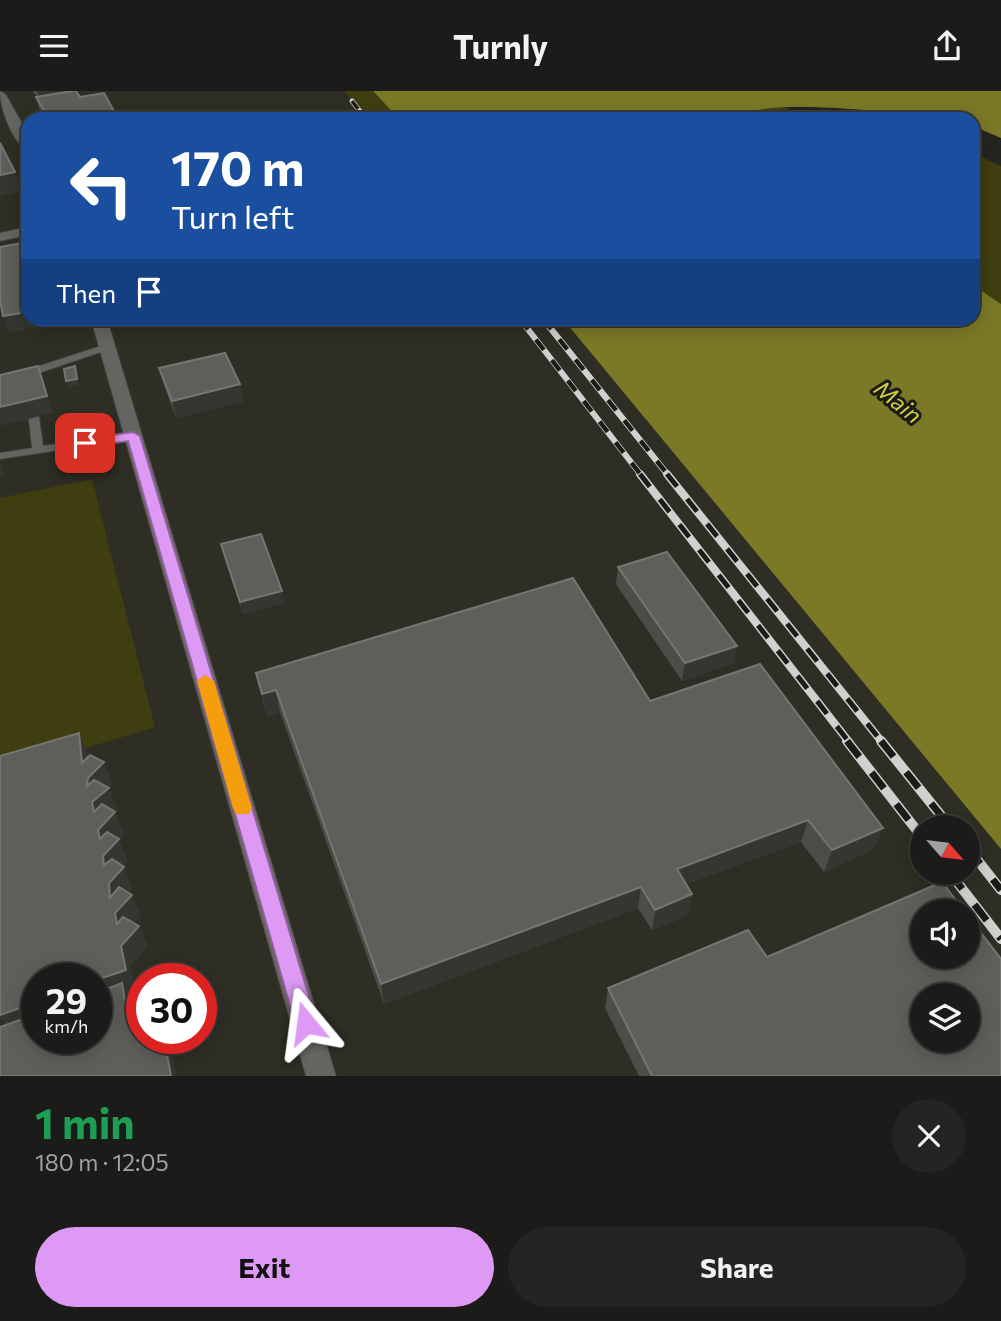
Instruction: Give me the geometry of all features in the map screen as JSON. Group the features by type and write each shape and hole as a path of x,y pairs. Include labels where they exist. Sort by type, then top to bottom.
{"street":[{"path":"0,96 21,134"},
{"path":"0,237 21,232"},
{"path":"101,326 321,1076"}],"lane":[{"path":"38,450 28,373 107,347"},
{"path":"0,456 133,436"}],"shaded area":[{"path":"0,91 344,91 362,112 21,112 21,326 571,326 973,815 910,815 910,885 980,885 980,823 1001,849 1001,1076 0,1076"},
{"path":"344,91 373,91 392,112 362,112"},
{"path":"763,108 788,108 790,112 747,112"},
{"path":"980,156 1001,166 1001,304 980,290"},
{"path":"92,479 155,727 0,774 0,498"}],"water":[{"path":"373,91 1001,91 1001,138 980,129 980,112 883,112 811,107 750,112 392,112"},
{"name":"Main","path":"980,290 1001,304 1001,849 980,824 980,815 973,815 569,326 980,326"}],"building":[{"path":"72,91 76,91 80,97 104,93 114,112 45,112 36,97"},
{"path":"0,143 15,172 0,175"},
{"path":"21,243 21,313 3,316 0,301 0,247"},
{"path":"225,353 240,384 172,401 159,368"},
{"path":"38,366 47,396 0,407 0,375"},
{"path":"75,366 77,379 66,381 64,369"},
{"path":"261,534 282,591 240,602 221,544"},
{"path":"667,552 737,646 685,663 618,567"},
{"path":"573,578 650,701 760,664 883,828 832,850 808,820 677,869 692,894 655,910 641,887 381,984 276,690 262,694 256,673"},
{"path":"79,733 82,763 90,755 104,762 88,778 87,786 94,780 109,788 92,802 94,812 102,804 115,812 98,830 100,839 107,832 119,839 103,856 104,865 112,859 124,867 109,883 110,898 119,887 132,895 115,913 117,924 123,917 139,926 121,946 126,970 112,975 112,963 21,963 21,1008 0,1015 0,756"},
{"path":"935,885 944,885 955,899 910,899 910,969 980,969 980,932 1001,959 1001,1076 652,1076 608,988 748,930 767,957"},
{"path":"122,983 126,1007 126,1054 167,1054 171,1076 0,1076 0,1027 21,1020 21,1054 112,1054 112,987"}],"railway":[{"path":"352,101 361,112"},
{"path":"525,326 641,475"},
{"path":"549,326 668,475"},
{"path":"640,474 849,742"},
{"path":"667,474 882,742"},
{"path":"847,741 910,822"},
{"path":"881,741 941,815"},
{"path":"980,863 1001,890"},
{"path":"959,885 1001,939"}],"slow traffic":[{"path":"205,681 242,808"}],"route":[{"path":"85,443 133,436 306,1023"}]}
